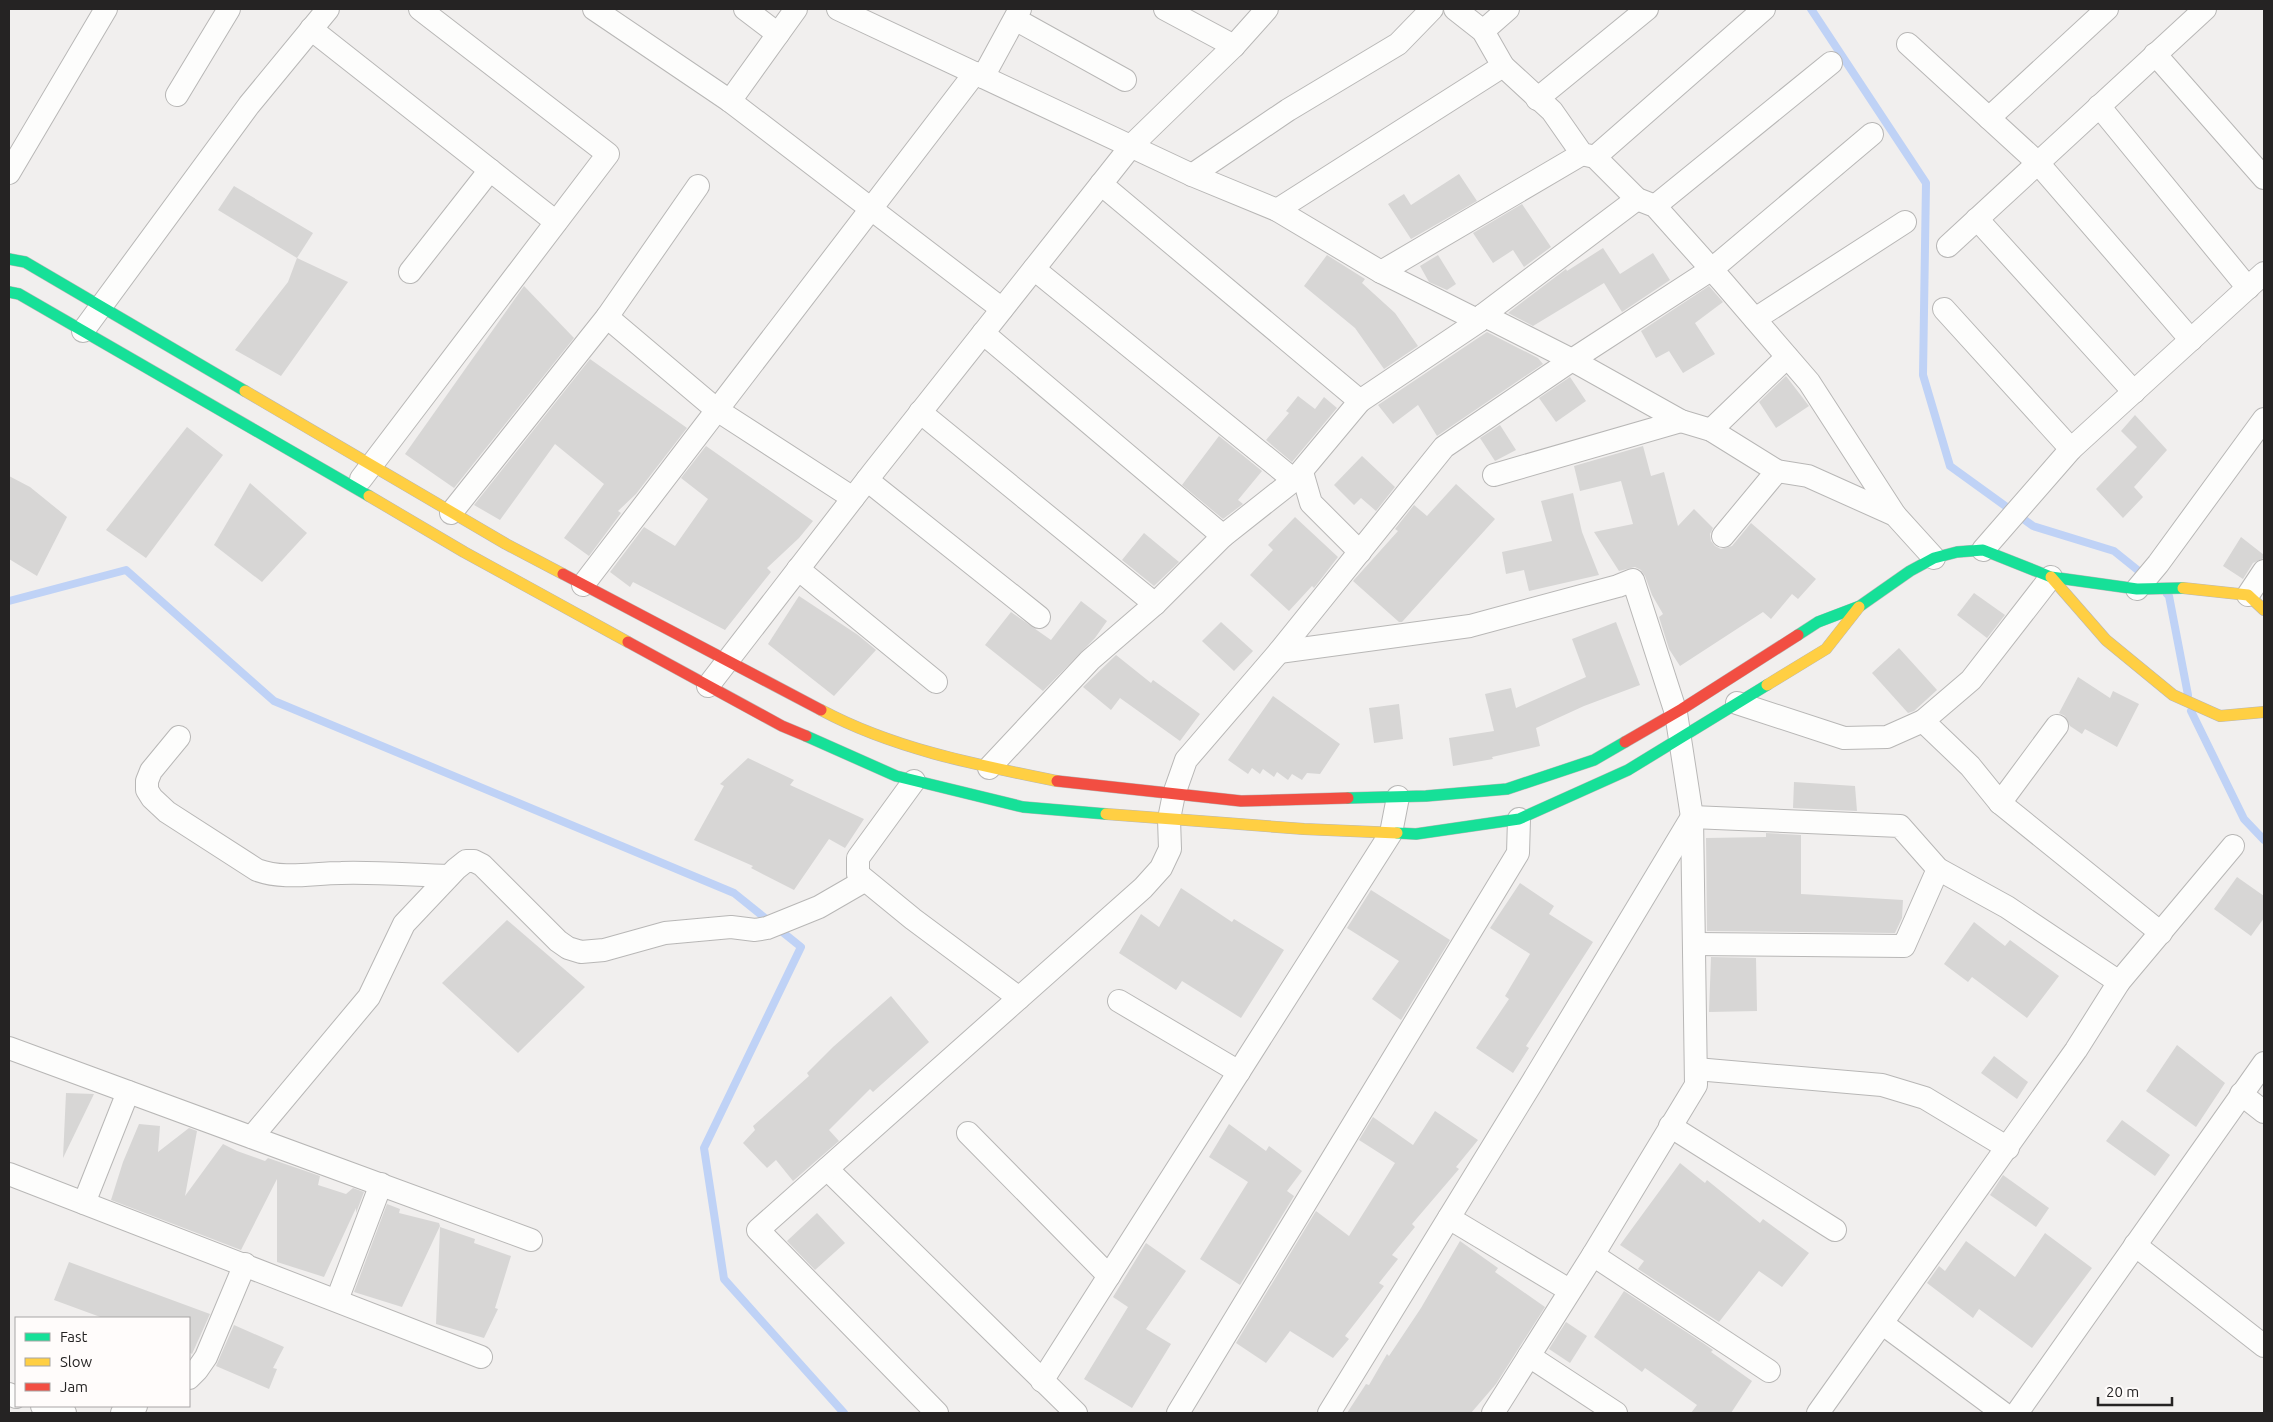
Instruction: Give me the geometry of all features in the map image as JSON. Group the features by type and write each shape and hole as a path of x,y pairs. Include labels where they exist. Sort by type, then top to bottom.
{"street":[{"path":"9,173 106,9"},
{"path":"178,95 230,9"},
{"path":"83,331 249,105 328,9"},
{"path":"355,488 608,154 420,9"},
{"path":"594,9 730,101 1002,309"},
{"path":"745,9 778,34"},
{"path":"730,101 796,9"},
{"path":"838,9 1132,145 1192,175 1277,210 1381,272 1572,360 1681,421 1711,430 1777,471 1808,476 1895,515"},
{"path":"1165,9 1234,46"},
{"path":"708,686 920,412 1132,145 1234,46 1267,9"},
{"path":"1192,175 1288,110 1398,44 1432,9"},
{"path":"1455,9 1483,31 1503,66 1552,111 1588,155 1646,202 1712,269 1756,319 1809,382 1895,515 1934,558"},
{"path":"1483,31 1508,9"},
{"path":"1537,99 1647,9"},
{"path":"1381,272 1588,155 1764,9"},
{"path":"1989,118 2107,9"},
{"path":"1948,246 2205,9"},
{"path":"583,585 871,209 979,75 1017,14 1125,80"},
{"path":"311,30 556,222"},
{"path":"1908,44 2038,163 2191,340"},
{"path":"2156,54 2264,178"},
{"path":"1294,480 1360,400 1646,202 1832,63"},
{"path":"1277,210 1503,66"},
{"path":"1983,550 2071,449 2256,281 2099,106"},
{"path":"937,1413 758,1230 1143,888 1161,868 1170,849 1169,819 1174,794 1186,760 1279,652 1444,447 1572,360 1712,269 1872,134"},
{"path":"410,272 490,170"},
{"path":"1101,184 1360,400"},
{"path":"451,513 607,317 698,186"},
{"path":"1977,219 2134,392"},
{"path":"1756,319 1905,222"},
{"path":"9,259 25,262 451,513 852,727 960,762 1061,782 1241,801 1398,797 1507,789 1594,760 1676,712 1818,622 1860,606 1910,571 1934,558 1957,552 1983,550 2051,577 2137,588 2185,588 2256,602 2264,571"},
{"path":"1034,269 1294,480"},
{"path":"9,292 19,294 473,557 782,726 896,776 1023,807 1304,829 1416,834 1519,819 1628,770 1826,649 1860,606"},
{"path":"1944,309 2071,449"},
{"path":"607,317 717,410 853,498"},
{"path":"983,333 1223,536"},
{"path":"1711,430 1787,357"},
{"path":"920,412 1155,604"},
{"path":"2137,588 2158,564 2264,419"},
{"path":"1494,475 1681,421"},
{"path":"1722,536 1777,471"},
{"path":"989,768 1090,660 1155,604 1223,536 1302,472 1310,503 1360,552"},
{"path":"867,480 1039,617"},
{"path":"798,569 936,682"},
{"path":"2051,577 2106,640 2173,695 2220,716 2264,712"},
{"path":"1737,703 1844,738 1886,737 1923,721 1971,680 2051,577"},
{"path":"1279,652 1470,626 1633,580 1676,712 1692,817 1696,1085 1593,1255 1569,1290 1493,1413"},
{"path":"1923,721 1970,766 2000,803 2161,933"},
{"path":"2000,803 2056,726"},
{"path":"179,736 151,771 147,781 147,790 152,798 167,812 257,870 285,876 341,873 449,876"},
{"path":"914,781 858,858 858,874 864,881 1019,998"},
{"path":"1042,1381 1391,832 1398,797"},
{"path":"1692,817 1900,826 1938,869 2007,907 2119,982"},
{"path":"1329,1413 1692,817"},
{"path":"1178,1413 1518,853 1519,819"},
{"path":"1818,1413 2008,1148 2076,1050 2119,982 2233,846"},
{"path":"252,1137 368,997 404,924 449,876 466,861 474,861 482,865 558,941 568,948 581,952 604,950 665,934 732,927 755,930 772,927 819,907 864,881"},
{"path":"1694,944 1904,946 1938,869"},
{"path":"1120,1001 1239,1072"},
{"path":"9,1048 532,1240"},
{"path":"2018,1413 2264,1063"},
{"path":"1696,1069 1882,1085 1925,1098 2008,1148"},
{"path":"84,1203 128,1092"},
{"path":"2242,1094 2264,1112"},
{"path":"1670,1126 1835,1230"},
{"path":"968,1133 1109,1276"},
{"path":"827,1169 1076,1413"},
{"path":"9,1174 245,1264 482,1358"},
{"path":"337,1300 381,1184"},
{"path":"1449,1218 1569,1290"},
{"path":"2136,1245 2264,1346"},
{"path":"1593,1255 1769,1371"},
{"path":"190,1377 206,1357 245,1264"},
{"path":"1883,1324 1993,1410"},
{"path":"1529,1356 1616,1413"},
{"path":"45,1407 65,1413"},
{"path":"122,1413 134,1407"}],"building":[{"path":"1459,174 1477,201 1411,239 1388,204 1404,194 1411,205"},
{"path":"234,186 313,233 297,258 218,210"},
{"path":"1522,204 1551,247 1524,267 1513,250 1493,263 1473,233"},
{"path":"1603,248 1620,274 1653,253 1670,280 1622,312 1604,283 1533,326 1508,313 1566,269 1567,271"},
{"path":"1327,255 1365,279 1362,283 1395,313 1418,346 1384,369 1355,328 1304,286"},
{"path":"1438,255 1456,284 1447,290 1429,282 1420,266"},
{"path":"297,258 348,282 281,376 235,350 288,282"},
{"path":"524,286 574,338 454,488 405,454"},
{"path":"1709,286 1723,302 1695,323 1715,354 1683,373 1669,351 1656,358 1641,331"},
{"path":"1487,332 1538,358 1543,364 1437,436 1418,405 1393,424 1378,405"},
{"path":"590,359 687,428 636,494 618,511 621,513 589,556 564,538 604,484 555,444 500,520 474,505"},
{"path":"1786,376 1809,406 1776,428 1759,402"},
{"path":"1570,377 1586,401 1556,422 1539,398"},
{"path":"1298,396 1315,409 1324,397 1337,408 1292,462 1266,440 1289,413 1286,411"},
{"path":"2135,415 2167,450 2134,487 2143,497 2123,518 2096,489 2137,447 2121,431"},
{"path":"1500,425 1516,450 1495,461 1480,438"},
{"path":"187,427 223,455 146,558 106,530"},
{"path":"1219,436 1262,471 1238,500 1243,504 1223,519 1182,485"},
{"path":"706,446 813,521 799,538 767,568 771,572 725,630 633,582 630,587 610,572 644,527 675,546 708,499 681,478"},
{"path":"1643,446 1651,476 1664,472 1678,526 1694,509 1713,528 1710,534 1711,541 1721,549 1732,546 1751,523 1816,579 1798,599 1792,594 1771,619 1763,612 1680,666 1669,649 1659,617 1663,614 1652,595 1645,576 1641,570 1635,567 1619,571 1594,532 1633,524 1621,481 1580,491 1574,466"},
{"path":"1362,456 1395,487 1376,511 1361,498 1354,505 1334,485"},
{"path":"9,476 30,487 67,517 37,576 9,559"},
{"path":"250,483 307,533 262,582 214,545"},
{"path":"1456,484 1495,519 1402,622 1399,622 1353,581 1398,531 1395,529 1414,505 1427,516"},
{"path":"1573,493 1582,532 1599,575 1529,591 1524,570 1506,574 1502,552 1552,541 1541,501"},
{"path":"1295,517 1338,557 1314,588 1312,586 1289,611 1250,575 1273,550 1268,545"},
{"path":"1144,533 1179,562 1154,586 1122,560"},
{"path":"2241,537 2264,555 2264,558 2253,563 2243,579 2223,566"},
{"path":"1974,593 2005,615 1987,638 1957,615"},
{"path":"799,596 858,635 876,650 834,696 768,644"},
{"path":"1081,601 1107,621 1095,638 1043,691 985,645 1011,612 1051,640"},
{"path":"1221,622 1253,651 1234,671 1202,641"},
{"path":"1616,622 1640,685 1584,706 1536,728 1540,746 1492,757 1493,759 1453,766 1449,738 1494,731 1485,694 1511,688 1516,708 1586,677 1572,639"},
{"path":"1899,648 1937,690 1914,711 1908,713 1872,673"},
{"path":"1116,655 1151,683 1153,680 1200,714 1180,741 1120,698 1111,710 1083,687"},
{"path":"2078,677 2110,698 2113,691 2139,704 2117,747 2085,729 2082,734 2070,726 2065,716 2059,713"},
{"path":"1273,696 1340,744 1320,774 1307,773 1302,780 1292,774 1288,780 1277,772 1274,777 1263,769 1260,774 1252,768 1248,774 1228,760"},
{"path":"1399,704 1403,739 1374,743 1369,708"},
{"path":"748,758 794,780 790,785 864,819 845,848 829,839 794,890 751,868 753,866 694,840 724,786 720,784"},
{"path":"1794,782 1855,786 1857,811 1793,808"},
{"path":"1766,833 1801,835 1801,894 1903,900 1902,918 1895,933 1707,931 1706,838 1766,837"},
{"path":"2237,877 2264,896 2264,918 2251,936 2214,909"},
{"path":"1520,883 1554,906 1549,914 1593,942 1526,1046 1529,1048 1513,1073 1476,1048 1509,999 1505,996 1530,954 1490,928"},
{"path":"1181,888 1232,922 1234,919 1284,950 1241,1018 1182,981 1176,990 1119,953 1141,914 1159,927"},
{"path":"1371,890 1450,940 1401,1020 1372,999 1399,961 1347,928"},
{"path":"507,920 585,987 518,1053 442,983"},
{"path":"1974,922 2005,946 2010,940 2059,976 2027,1018 1972,977 1968,982 1944,964"},
{"path":"1711,957 1756,958 1757,1011 1709,1012"},
{"path":"891,996 929,1042 873,1092 870,1089 829,1130 839,1141 793,1181 776,1160 767,1168 743,1143 755,1130 753,1126 809,1076 807,1073 833,1047"},
{"path":"2177,1045 2225,1083 2196,1127 2146,1091"},
{"path":"1994,1056 2028,1082 2017,1099 1981,1073"},
{"path":"66,1093 94,1094 63,1158"},
{"path":"1435,1111 1478,1140 1456,1167 1459,1169 1412,1224 1415,1227 1392,1255 1398,1259 1379,1283 1384,1286 1345,1336 1349,1339 1333,1358 1290,1331 1266,1363 1236,1343 1316,1211 1349,1236 1395,1163 1359,1140 1373,1117 1413,1145"},
{"path":"2122,1120 2170,1155 2155,1176 2106,1141"},
{"path":"139,1124 160,1126 158,1152 189,1128 197,1131 185,1196 223,1144 265,1161 268,1158 320,1176 318,1185 346,1194 353,1188 364,1192 356,1213 356,1208 324,1277 277,1262 277,1179 241,1250 111,1200 123,1162"},
{"path":"1229,1124 1266,1151 1269,1146 1302,1171 1287,1191 1294,1196 1240,1285 1200,1259 1248,1182 1209,1157"},
{"path":"1680,1163 1705,1183 1707,1180 1760,1223 1763,1219 1809,1253 1782,1287 1759,1271 1719,1322 1638,1269 1644,1261 1620,1245"},
{"path":"2003,1175 2049,1208 2036,1227 1990,1195"},
{"path":"387,1204 400,1209 399,1213 439,1223 440,1226 402,1307 354,1292"},
{"path":"817,1213 845,1243 815,1270 787,1241"},
{"path":"440,1227 475,1239 474,1243 511,1256 495,1308 498,1309 484,1338 436,1324"},
{"path":"2045,1233 2092,1268 2032,1348 1979,1309 1973,1318 1927,1283 1939,1266 1945,1271 1966,1241 2015,1277"},
{"path":"1460,1241 1498,1268 1495,1272 1545,1307 1496,1384 1471,1413 1347,1413 1366,1384 1369,1385 1387,1354 1389,1356 1421,1308"},
{"path":"1146,1243 1186,1271 1146,1329 1171,1344 1132,1408 1084,1379 1128,1307 1113,1297"},
{"path":"69,1262 210,1314 192,1354 190,1353 190,1317 100,1317 54,1300"},
{"path":"1624,1291 1713,1350 1711,1352 1752,1381 1731,1413 1691,1413 1697,1405 1645,1368 1642,1372 1594,1337"},
{"path":"1566,1322 1587,1336 1570,1363 1549,1349"},
{"path":"234,1325 284,1347 273,1368 277,1369 269,1389 216,1366"}],"waterway":[{"path":"1811,9 1926,183 1923,375 1950,466 2033,526 2114,551 2145,576"},
{"path":"9,601 126,570 274,701 734,893 801,947 704,1148 724,1279 844,1413"},
{"path":"2167,594 2169,596 2188,695"},
{"path":"2191,711 2244,819 2264,840"}],"traffic: fast":[{"path":"9,259 25,262 245,391"},
{"path":"9,292 19,294 369,496"},
{"path":"1798,635 1818,622 1860,606 1910,571 1934,558 1957,552 1983,550 2051,577 2137,589 2183,588"},
{"path":"1397,833 1416,834 1519,819 1628,770 1767,685"},
{"path":"806,736 896,776 1023,807 1106,814"},
{"path":"1348,798 1426,796 1507,789 1594,760 1625,742"}],"traffic: slow":[{"path":"245,391 506,544 563,574"},
{"path":"369,496 464,552 628,642"},
{"path":"2051,577 2106,640 2173,695 2220,716 2264,712"},
{"path":"2183,588 2248,595 2264,610"},
{"path":"1767,685 1826,649 1859,607"},
{"path":"821,710 877,735 936,754 1057,781"},
{"path":"1106,814 1304,829 1397,833"}],"traffic: jam":[{"path":"563,574 821,710"},
{"path":"1625,742 1682,709 1798,635"},
{"path":"628,642 782,726 806,736"},
{"path":"1057,781 1241,801 1348,798"}]}
